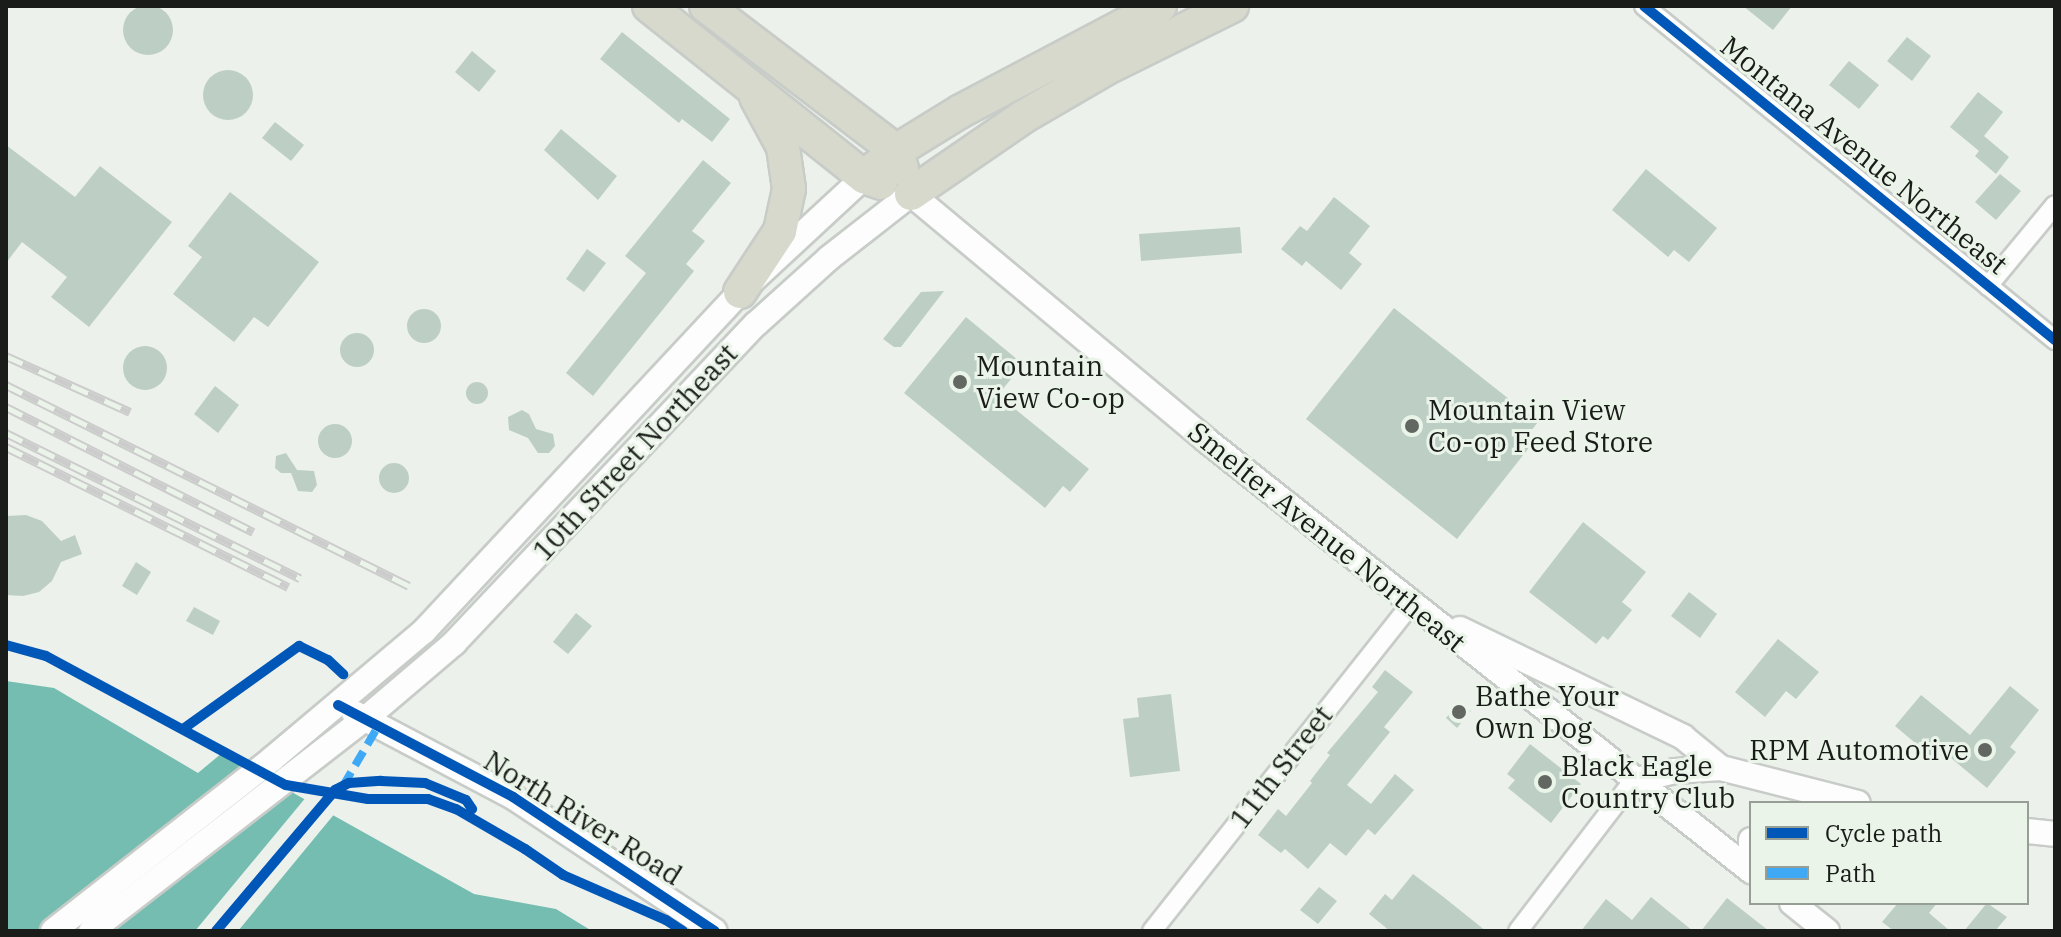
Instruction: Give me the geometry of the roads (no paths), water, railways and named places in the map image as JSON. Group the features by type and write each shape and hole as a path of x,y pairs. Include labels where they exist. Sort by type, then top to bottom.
{"highway":[{"name":"Smelter Avenue Northeast","path":"649,6 864,177 911,194"},
{"path":"706,6 896,151 911,194 1023,117 1105,69 1232,6"},
{"path":"864,177 896,151 961,111 1160,6"},
{"path":"740,292 780,231 789,189 783,147 746,81"}],"main road":[{"name":"10th Street Northeast","path":"53,931 272,759 424,631 740,292 864,177"},
{"name":"Smelter Avenue Northeast","path":"911,194 1206,440 1633,781 1749,869"},
{"name":"10th Street Northeast","path":"91,931 366,718 454,643 756,324 829,258 911,194"},
{"path":"1411,604 1537,669 1683,737 1721,768"},
{"name":"North River Road","path":"338,705 513,797 715,931"},
{"path":"1633,781 1675,771 1721,768 1849,801"},
{"path":"1773,801 1789,787"},
{"path":"2029,831 2055,834"},
{"path":"1794,905 1827,931"}],"street":[{"name":"Montana Avenue Northeast","path":"1644,6 2055,340"},
{"path":"1988,286 2055,205"},
{"name":"11th Street","path":"1152,931 1411,604"},
{"path":"1518,931 1633,781"}],"water":[{"path":"6,681 54,688 198,773 222,753 474,894 556,909 592,931 6,931"}],"railway":[{"path":"6,356 130,412"},
{"path":"6,385 409,586"},
{"path":"6,407 253,532"},
{"path":"6,433 300,578"},
{"path":"6,447 288,587"}],"place":[{"name":"Mountain View Co-op","path":"960,382"},
{"name":"Mountain View Co-op Feed Store","path":"1412,426"},
{"name":"Bathe Your Own Dog","path":"1459,712"},
{"name":"RPM Automotive","path":"1985,750"},
{"name":"Black Eagle Country Club","path":"1545,782"}]}
